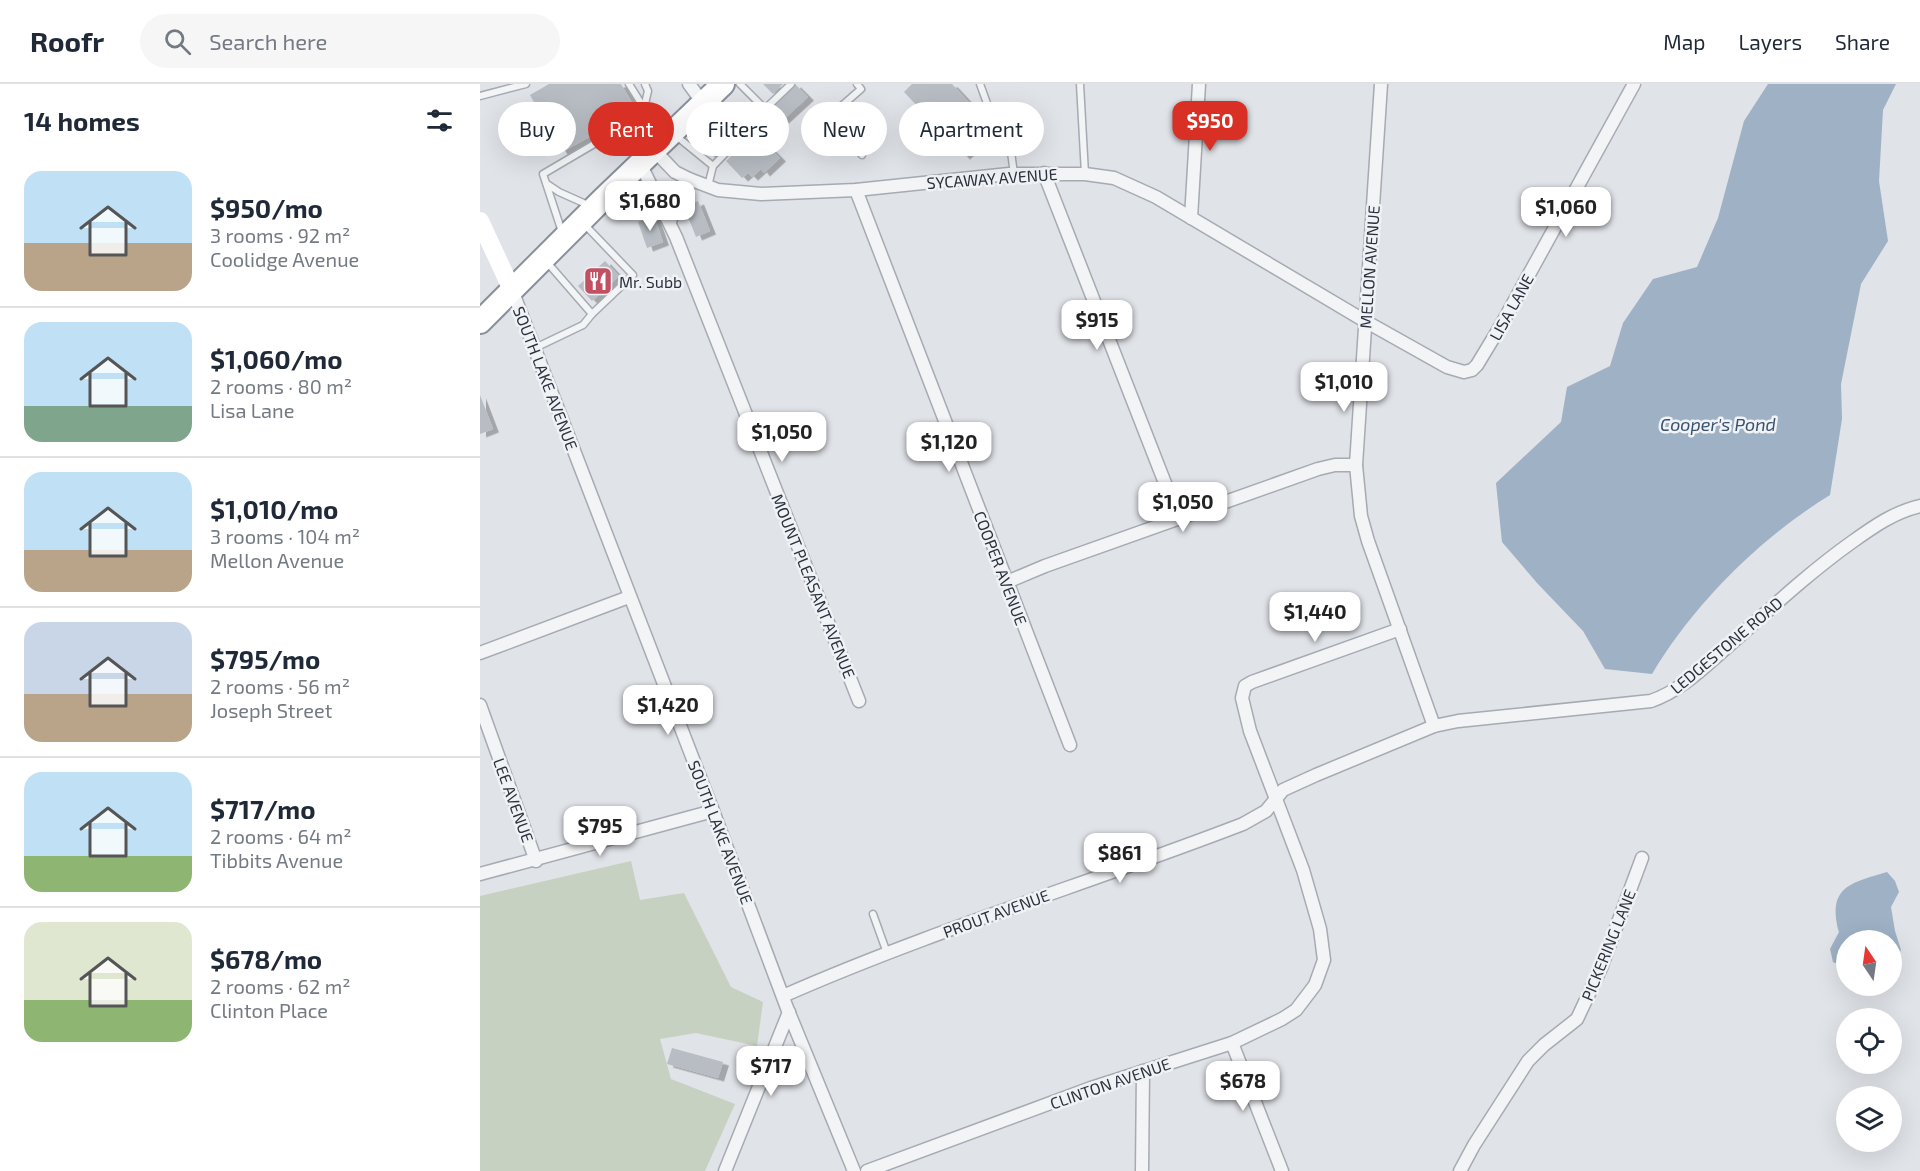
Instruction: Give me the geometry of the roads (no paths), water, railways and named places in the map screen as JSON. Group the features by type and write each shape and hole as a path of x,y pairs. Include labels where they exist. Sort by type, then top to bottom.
{"highway":[{"path":"674,131 713,94"},
{"path":"480,322 648,156"}],"street":[{"path":"689,84 713,94"},
{"path":"1191,218 1200,84"},
{"name":"MELLON AVENUE","path":"1381,84 1356,465 1361,516 1434,726"},
{"name":"LISA LANE","path":"1472,370 1478,365 1500,327 1634,84"},
{"name":"MOUNT PLEASANT AVENUE","path":"661,156 676,237"},
{"name":"SYCAWAY AVENUE","path":"666,156 675,172 689,179 718,190 761,194 856,190 1014,174 1085,174 1114,178 1156,197 1447,367 1464,372 1472,370"},
{"path":"1044,173 1179,519"},
{"name":"MOUNT PLEASANT AVENUE","path":"689,179 673,197 669,211 676,237 860,701"},
{"name":"COOPER AVENUE","path":"856,190 1070,745"},
{"path":"480,221 512,290"},
{"name":"SOUTH LAKE AVENUE","path":"512,290 789,1012 854,1171"},
{"path":"1007,582 1045,566 1318,469 1335,465 1356,465"},
{"name":"LEDGESTONE ROAD","path":"1434,726 1458,721 1651,701 1669,694 1696,674 1824,562 1874,526 1893,515 1920,506"},
{"path":"480,653 629,597"},
{"name":"CLINTON AVENUE","path":"867,1171 1091,1088 1232,1043 1296,1010 1315,986 1324,960 1320,929 1303,870 1250,731 1242,698 1245,686 1400,629"},
{"name":"LEE AVENUE","path":"480,705 536,861"},
{"name":"PROUT AVENUE","path":"783,996 888,953 1244,824 1266,811 1283,790 1434,726"},
{"path":"480,874 536,861 713,811"},
{"name":"PICKERING LANE","path":"1461,1171 1474,1145 1528,1061 1577,1019 1602,968 1642,858"},
{"path":"725,1171 789,1012"},
{"path":"1232,1043 1282,1171"},
{"path":"1142,1171 1143,1071"}],"lane":[{"path":"480,96 526,84"},
{"path":"629,84 640,102"},
{"path":"645,84 648,91 645,102"},
{"path":"740,84 765,109 791,84"},
{"path":"846,102 861,89 857,84"},
{"path":"980,84 988,106 1008,130 1014,174"},
{"path":"1080,84 1085,174"},
{"path":"708,186 713,166 743,135 713,94"},
{"path":"564,238 560,220 543,174 588,148"},
{"path":"674,151 713,166"},
{"path":"534,349 583,325 633,275 588,214 547,184"},
{"path":"543,259 592,314"},
{"path":"873,915 888,953"}],"water":[{"name":"Cooper's Pond","path":"1768,84 1896,84 1883,110 1879,181 1888,241 1861,284 1841,384 1842,419 1830,495 1779,531 1730,574 1688,623 1652,674 1605,669 1583,631 1502,542 1496,483 1561,422 1567,387 1610,366 1623,323 1653,279 1697,267 1718,218 1744,121"},
{"path":"1887,872 1895,881 1899,892 1891,907 1895,930 1839,930 1836,905 1839,896 1852,884"},
{"path":"1836,938 1836,963 1833,962 1830,949"}],"place":[{"name":"Mr. Subb","path":"598,281"}]}
